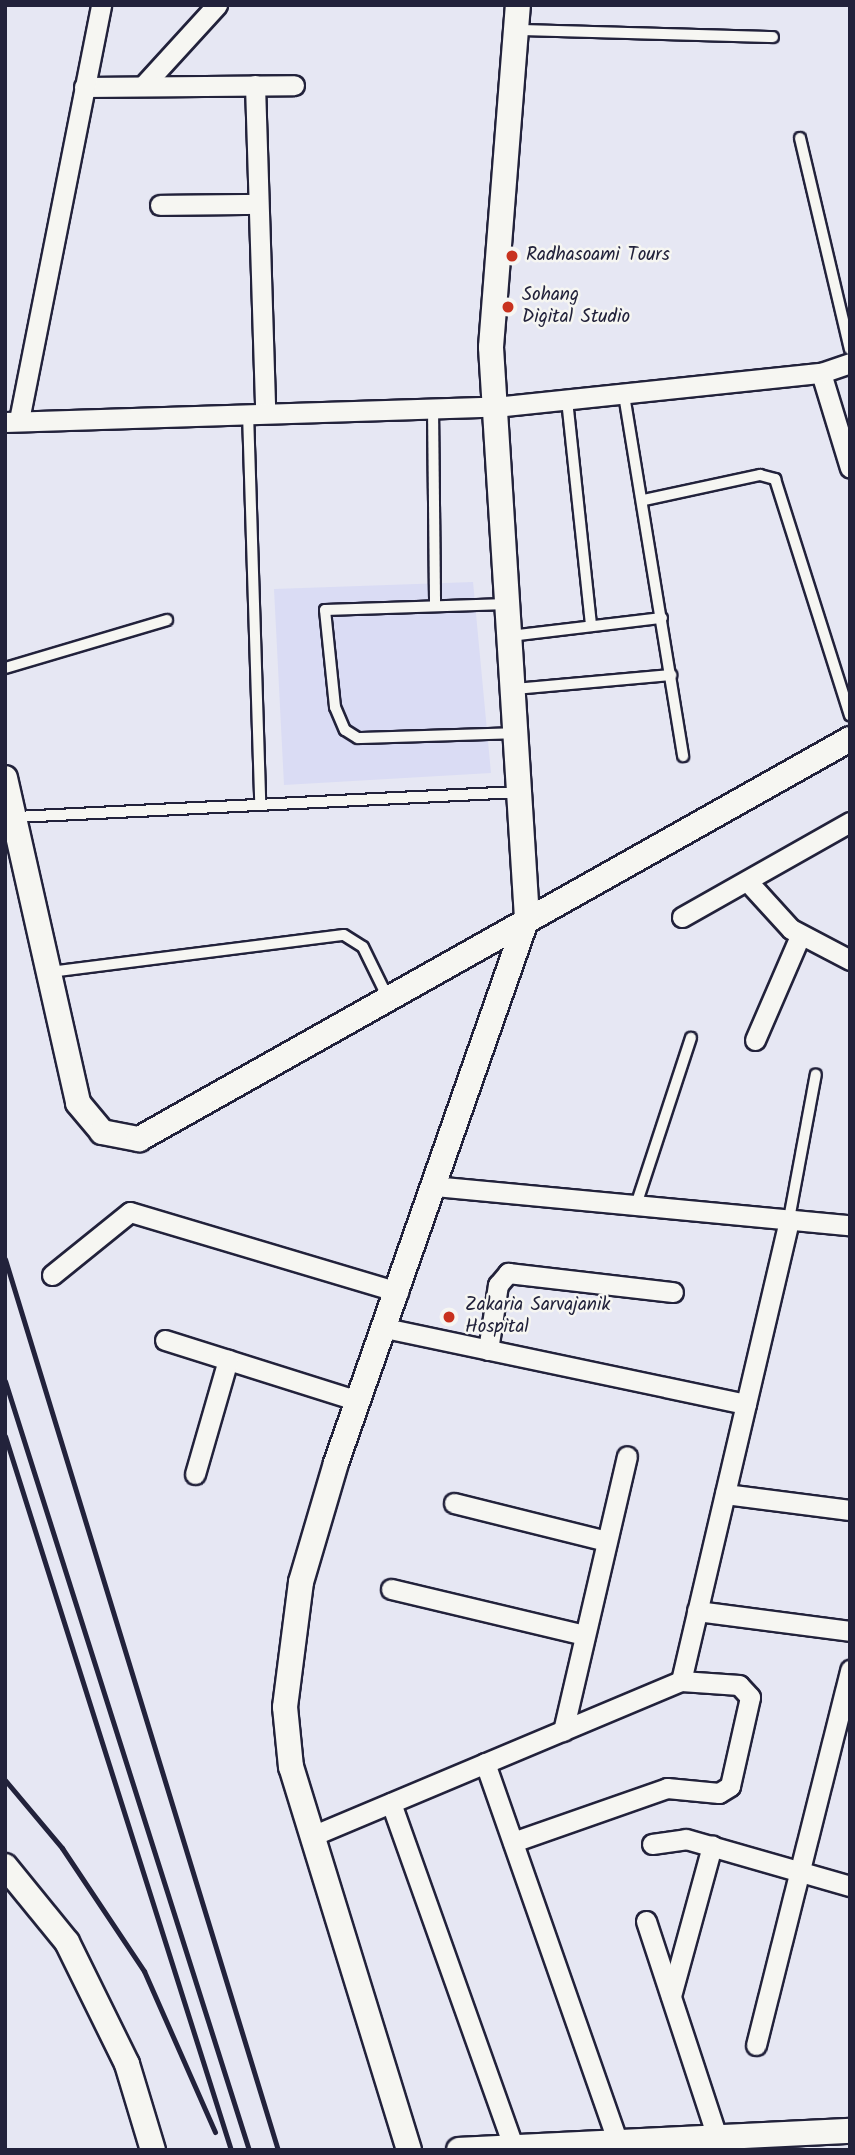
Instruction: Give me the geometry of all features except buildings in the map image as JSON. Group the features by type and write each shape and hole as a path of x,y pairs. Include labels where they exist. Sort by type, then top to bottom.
{"street":[{"path":"101,5 12,421 433,404 495,407 821,373 850,363"},
{"path":"142,86 217,5"},
{"path":"409,2150 291,1767 285,1707 301,1582 358,1401 527,918 491,347 517,17"},
{"path":"255,85 258,204 256,411"},
{"path":"85,87 294,85"},
{"path":"160,205 258,204"},
{"path":"821,373 850,468"},
{"path":"5,778 78,1103 86,1120 118,1139 164,1128 527,918 850,739"},
{"path":"682,917 749,883 850,822"},
{"path":"749,883 800,936 850,960"},
{"path":"755,1040 800,936"},
{"path":"434,1186 850,1225"},
{"path":"52,1275 130,1212 398,1292"},
{"path":"681,1681 789,1219"},
{"path":"488,1350 498,1285 508,1273 673,1292"},
{"path":"385,1328 746,1404"},
{"path":"165,1340 358,1401"},
{"path":"195,1474 228,1360"},
{"path":"563,1731 627,1456"},
{"path":"725,1494 850,1510"},
{"path":"454,1503 606,1541"},
{"path":"391,1589 584,1635"},
{"path":"697,1611 850,1631"},
{"path":"756,2045 796,1870 850,1670"},
{"path":"312,1836 681,1681 739,1685 750,1697 730,1786 719,1793 667,1788 513,1842"},
{"path":"485,1763 617,2140"},
{"path":"391,1803 513,2146"},
{"path":"652,1844 686,1839 850,1886"},
{"path":"671,1996 712,1846"},
{"path":"5,1866 67,1942 127,2064 153,2150"},
{"path":"646,1922 716,2134"},
{"path":"459,2150 716,2134 850,2131"}],"lane":[{"path":"517,17 773,37"},
{"path":"800,138 850,349"},
{"path":"624,395 644,500 683,756"},
{"path":"567,400 591,626"},
{"path":"433,404 435,604"},
{"path":"256,411 260,801"},
{"path":"644,500 760,475 775,479 850,715"},
{"path":"507,604 435,604 324,610 335,707 345,730 358,738 515,733"},
{"path":"509,636 662,618"},
{"path":"5,668 167,620"},
{"path":"512,690 671,675"},
{"path":"15,817 260,801 519,792"},
{"path":"49,972 345,935 363,947 388,999"},
{"path":"636,1205 691,1038"},
{"path":"789,1219 816,1074"}],"shaded area":[{"path":"473,582 491,773 284,785 274,589"}],"railway":[{"path":"5,1259 278,2150"},
{"path":"5,1381 249,2150"},
{"path":"5,1436 231,2150"},
{"path":"5,1780 62,1848 144,1971 215,2132"}],"place":[{"name":"Radhasoami Tours","path":"512,256"},
{"name":"Sohang Digital Studio","path":"508,307"},
{"name":"Zakaria Sarvajanik Hospital","path":"449,1317"}]}
